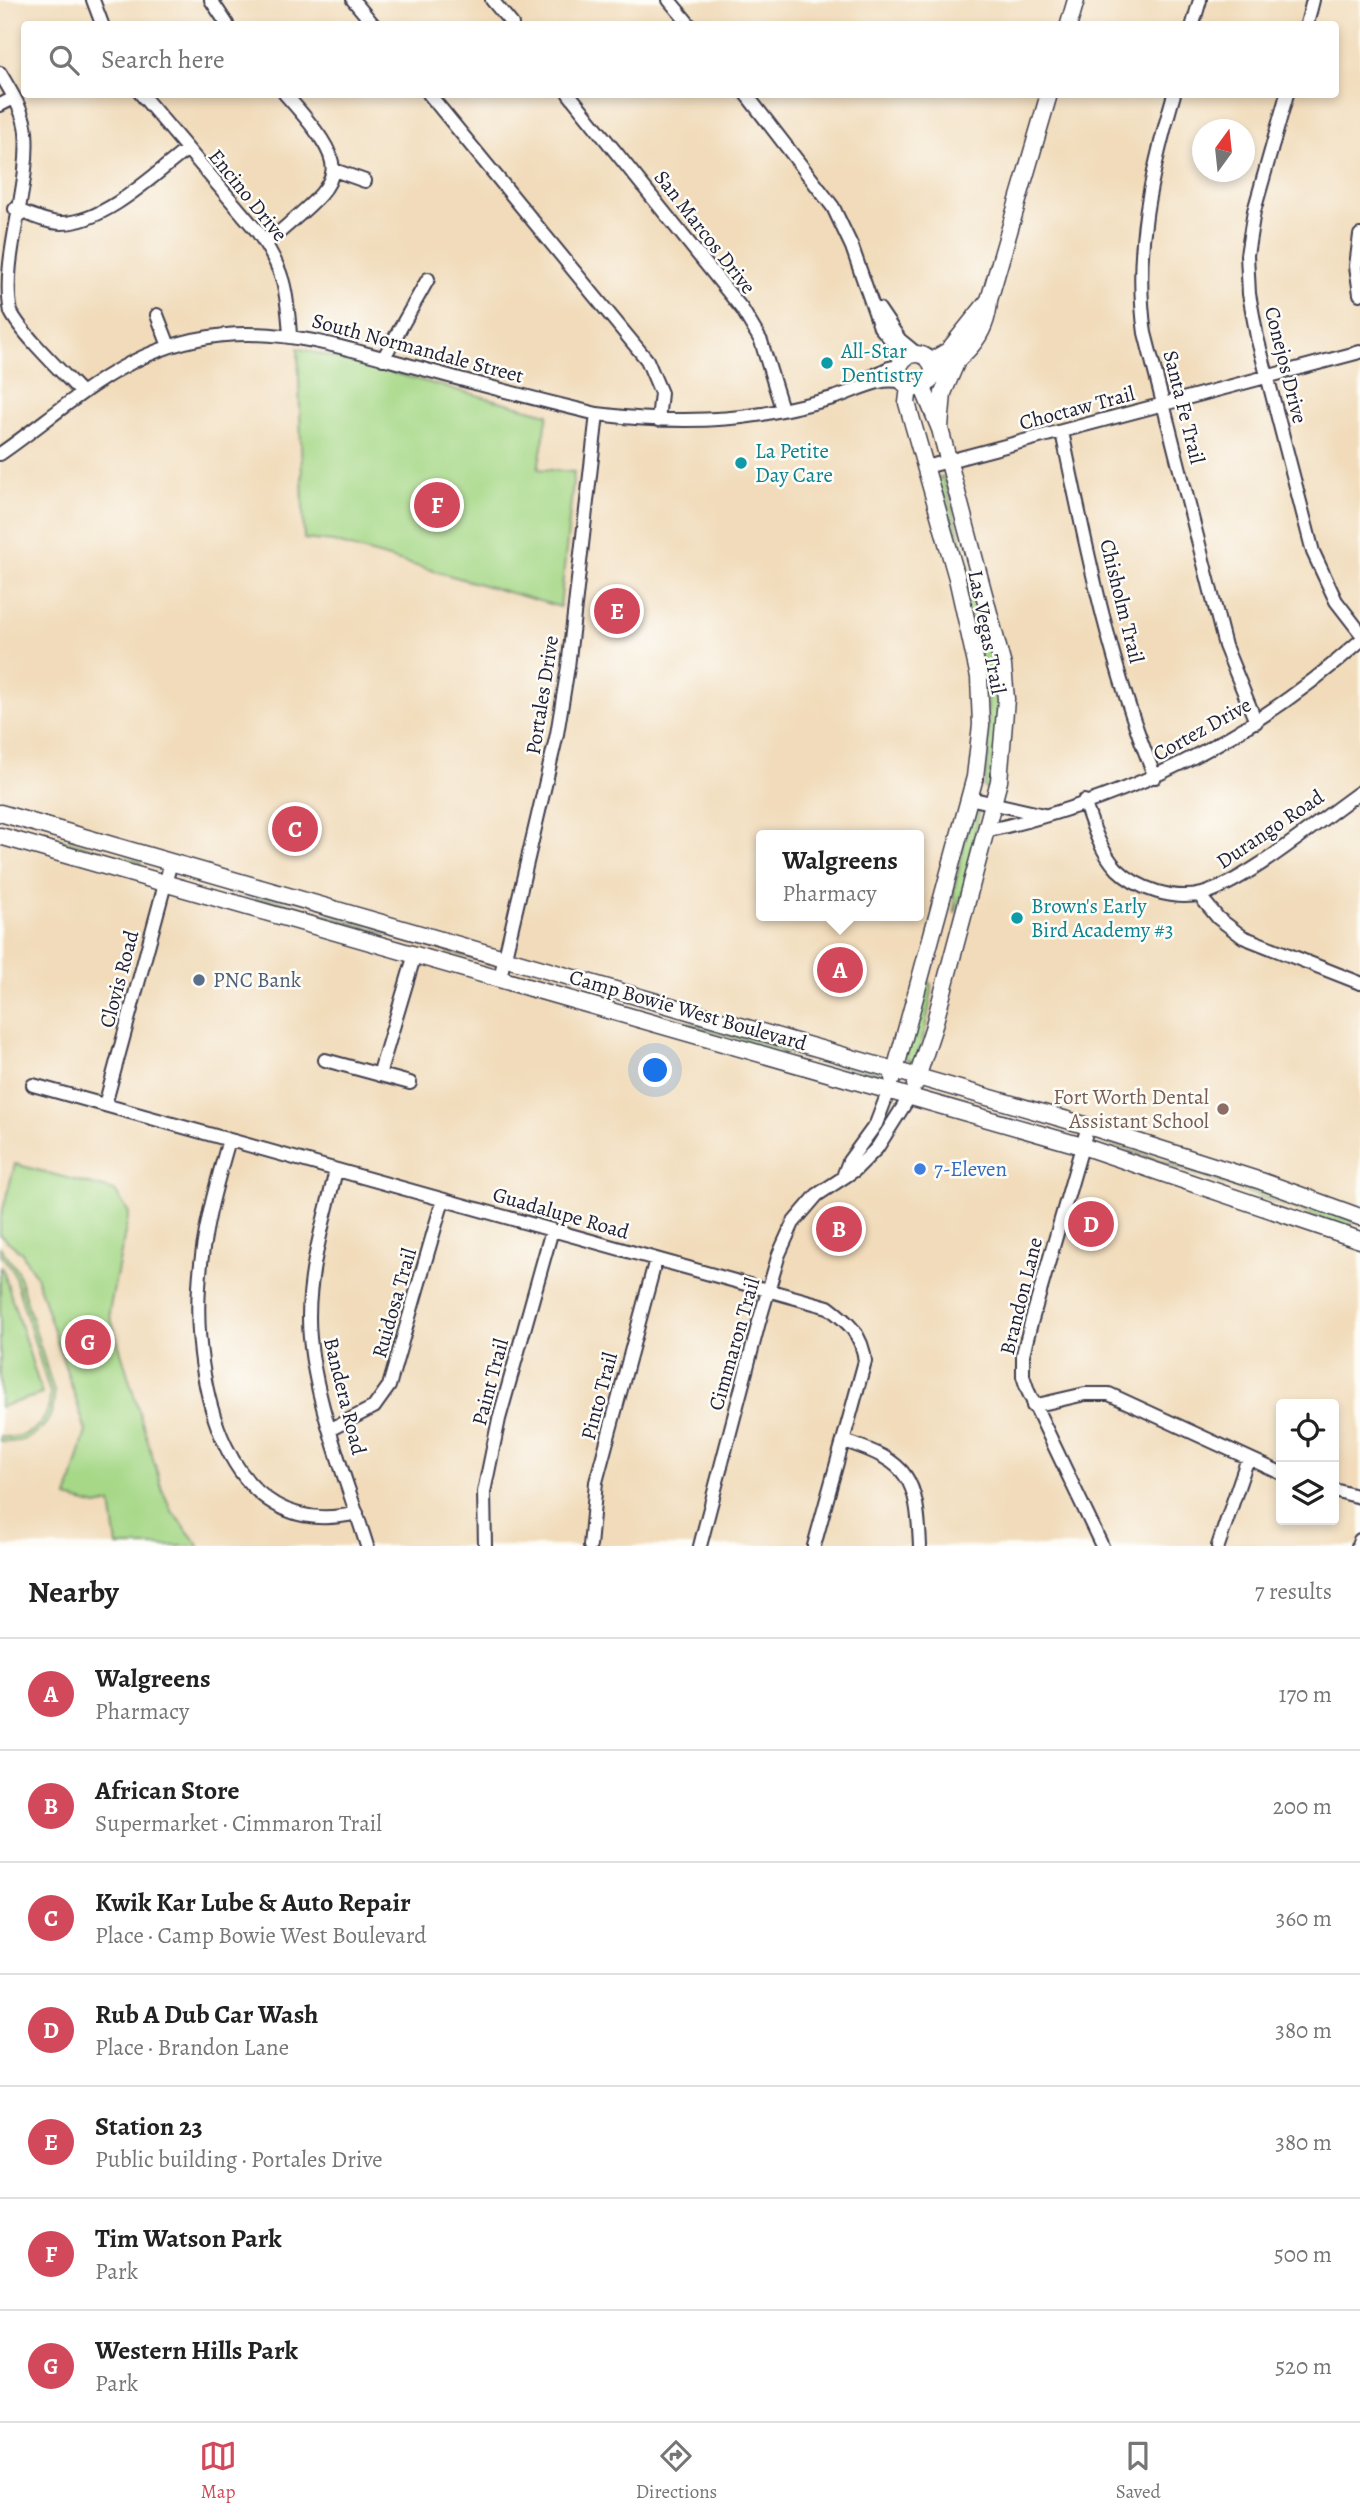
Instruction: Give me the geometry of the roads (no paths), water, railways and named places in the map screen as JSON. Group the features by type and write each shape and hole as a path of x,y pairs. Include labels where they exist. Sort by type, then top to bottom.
{"main road":[{"path":"1070,21 1076,0"},
{"path":"940,429 923,388 967,354 984,328 989,300 1048,98"},
{"path":"929,382 903,374 905,357 924,357 948,351 989,300"},
{"path":"924,357 929,382"},
{"path":"940,429 943,393 956,363"},
{"name":"Las Vegas Trail","path":"889,1090 969,798 981,725 979,677 957,578 906,403 903,374"},
{"name":"Las Vegas Trail","path":"910,1096 933,1029 992,804 1002,753 1006,699 1003,666 940,429"},
{"name":"Camp Bowie West Boulevard","path":"0,813 1088,1126 1261,1181 1360,1217"},
{"name":"Camp Bowie West Boulevard","path":"0,836 1082,1146 1358,1235"},
{"path":"951,861 956,875 948,912 962,922"},
{"path":"923,967 929,971 934,982 929,1018 933,1029"},
{"path":"649,1021 654,1001"}],"street":[{"path":"93,0 101,21"},
{"path":"211,0 225,21"},
{"path":"353,0 370,21"},
{"path":"492,0 510,21"},
{"path":"669,0 686,21"},
{"path":"1195,21 1200,0"},
{"path":"1308,21 1313,0"},
{"path":"0,73 14,98 26,129 15,209 2,255 3,293 12,314 82,393"},
{"path":"0,105 14,98"},
{"name":"Encino Drive","path":"144,98 266,244 287,290 290,335"},
{"path":"266,244 325,192 334,170 331,154 314,127 289,98"},
{"path":"432,98 647,360 661,393 658,420"},
{"name":"San Marcos Drive","path":"572,98 742,309 766,353 782,409"},
{"path":"749,98 833,207 880,327 892,341 903,374"},
{"name":"Santa Fe Trail","path":"1173,98 1149,185 1140,261 1145,333 1225,646 1256,722"},
{"name":"Conejos Drive","path":"1286,98 1257,198 1247,255 1250,294 1268,378 1313,552 1336,601 1360,632"},
{"path":"15,209 52,221 77,220 128,195 186,150"},
{"path":"334,170 365,181"},
{"path":"1360,235 1356,266 1360,294"},
{"path":"383,359 428,279"},
{"path":"868,291 900,340 924,357"},
{"path":"157,315 169,346"},
{"name":"South Normandale Street","path":"0,454 82,393 143,357 169,346 240,332 290,335 597,414 658,420 735,418 782,409 854,389 888,368 903,374"},
{"name":"Choctaw Trail","path":"926,467 1360,352"},
{"path":"507,392 512,377"},
{"name":"Portales Drive","path":"500,978 559,720 597,414"},
{"name":"Chisholm Trail","path":"1062,432 1117,665 1135,728 1155,777"},
{"name":"Cortez Drive","path":"985,831 1123,791 1155,777 1256,722 1323,674 1360,641"},
{"name":"Durango Road","path":"1199,895 1225,884 1269,856 1360,792"},
{"path":"969,798 1044,815"},
{"path":"1083,802 1100,843 1115,867 1125,876 1139,884 1169,894 1199,895 1228,928 1242,937 1360,983"},
{"name":"Clovis Road","path":"105,1105 171,862"},
{"path":"379,1075 415,954"},
{"path":"324,1060 410,1083"},
{"name":"Guadalupe Road","path":"33,1085 828,1307 854,1328 865,1361 814,1546"},
{"name":"Cimmaron Trail","path":"844,1174 849,1161 876,1124 889,1090"},
{"name":"Cimmaron Trail","path":"700,1546 769,1290 793,1223 817,1195 844,1174 855,1170 877,1148 910,1096"},
{"name":"Brandon Lane","path":"1088,1126 1023,1354 1023,1376 1033,1406 1102,1546"},
{"path":"229,1140 203,1239 198,1288 199,1333 215,1426 231,1471 251,1502"},
{"name":"Bandera Road","path":"336,1170 312,1274 309,1320 316,1376 367,1546"},
{"name":"Ruidosa Trail","path":"331,1429 374,1407 389,1386 404,1343 443,1200"},
{"name":"Paint Trail","path":"485,1546 484,1492 499,1419 552,1230"},
{"name":"Pinto Trail","path":"590,1546 596,1482 656,1259"},
{"path":"1033,1406 1085,1394 1109,1394 1276,1471"},
{"path":"844,1441 886,1456 901,1470 915,1493 919,1510 920,1546"},
{"path":"1218,1546 1248,1458"},
{"path":"1339,1491 1360,1497"},
{"path":"264,1514 282,1522 327,1524 357,1513"},
{"path":"1358,1546 1360,1540"}],"place":[{"name":"All-Star Dentistry","path":"827,363"},
{"name":"La Petite Day Care","path":"741,463"},
{"name":"Tim Watson Park","path":"437,505"},
{"name":"Station 23","path":"617,611"},
{"name":"Kwik Kar Lube & Auto Repair","path":"295,829"},
{"name":"Brown's Early Bird Academy #3","path":"1017,918"},
{"name":"Walgreens","path":"840,970"},
{"name":"PNC Bank","path":"199,980"},
{"name":"Fort Worth Dental Assistant School","path":"1223,1109"},
{"name":"7-Eleven","path":"920,1169"},
{"name":"Rub A Dub Car Wash","path":"1091,1224"},
{"name":"African Store","path":"839,1229"},
{"name":"Western Hills Park","path":"88,1342"}]}
